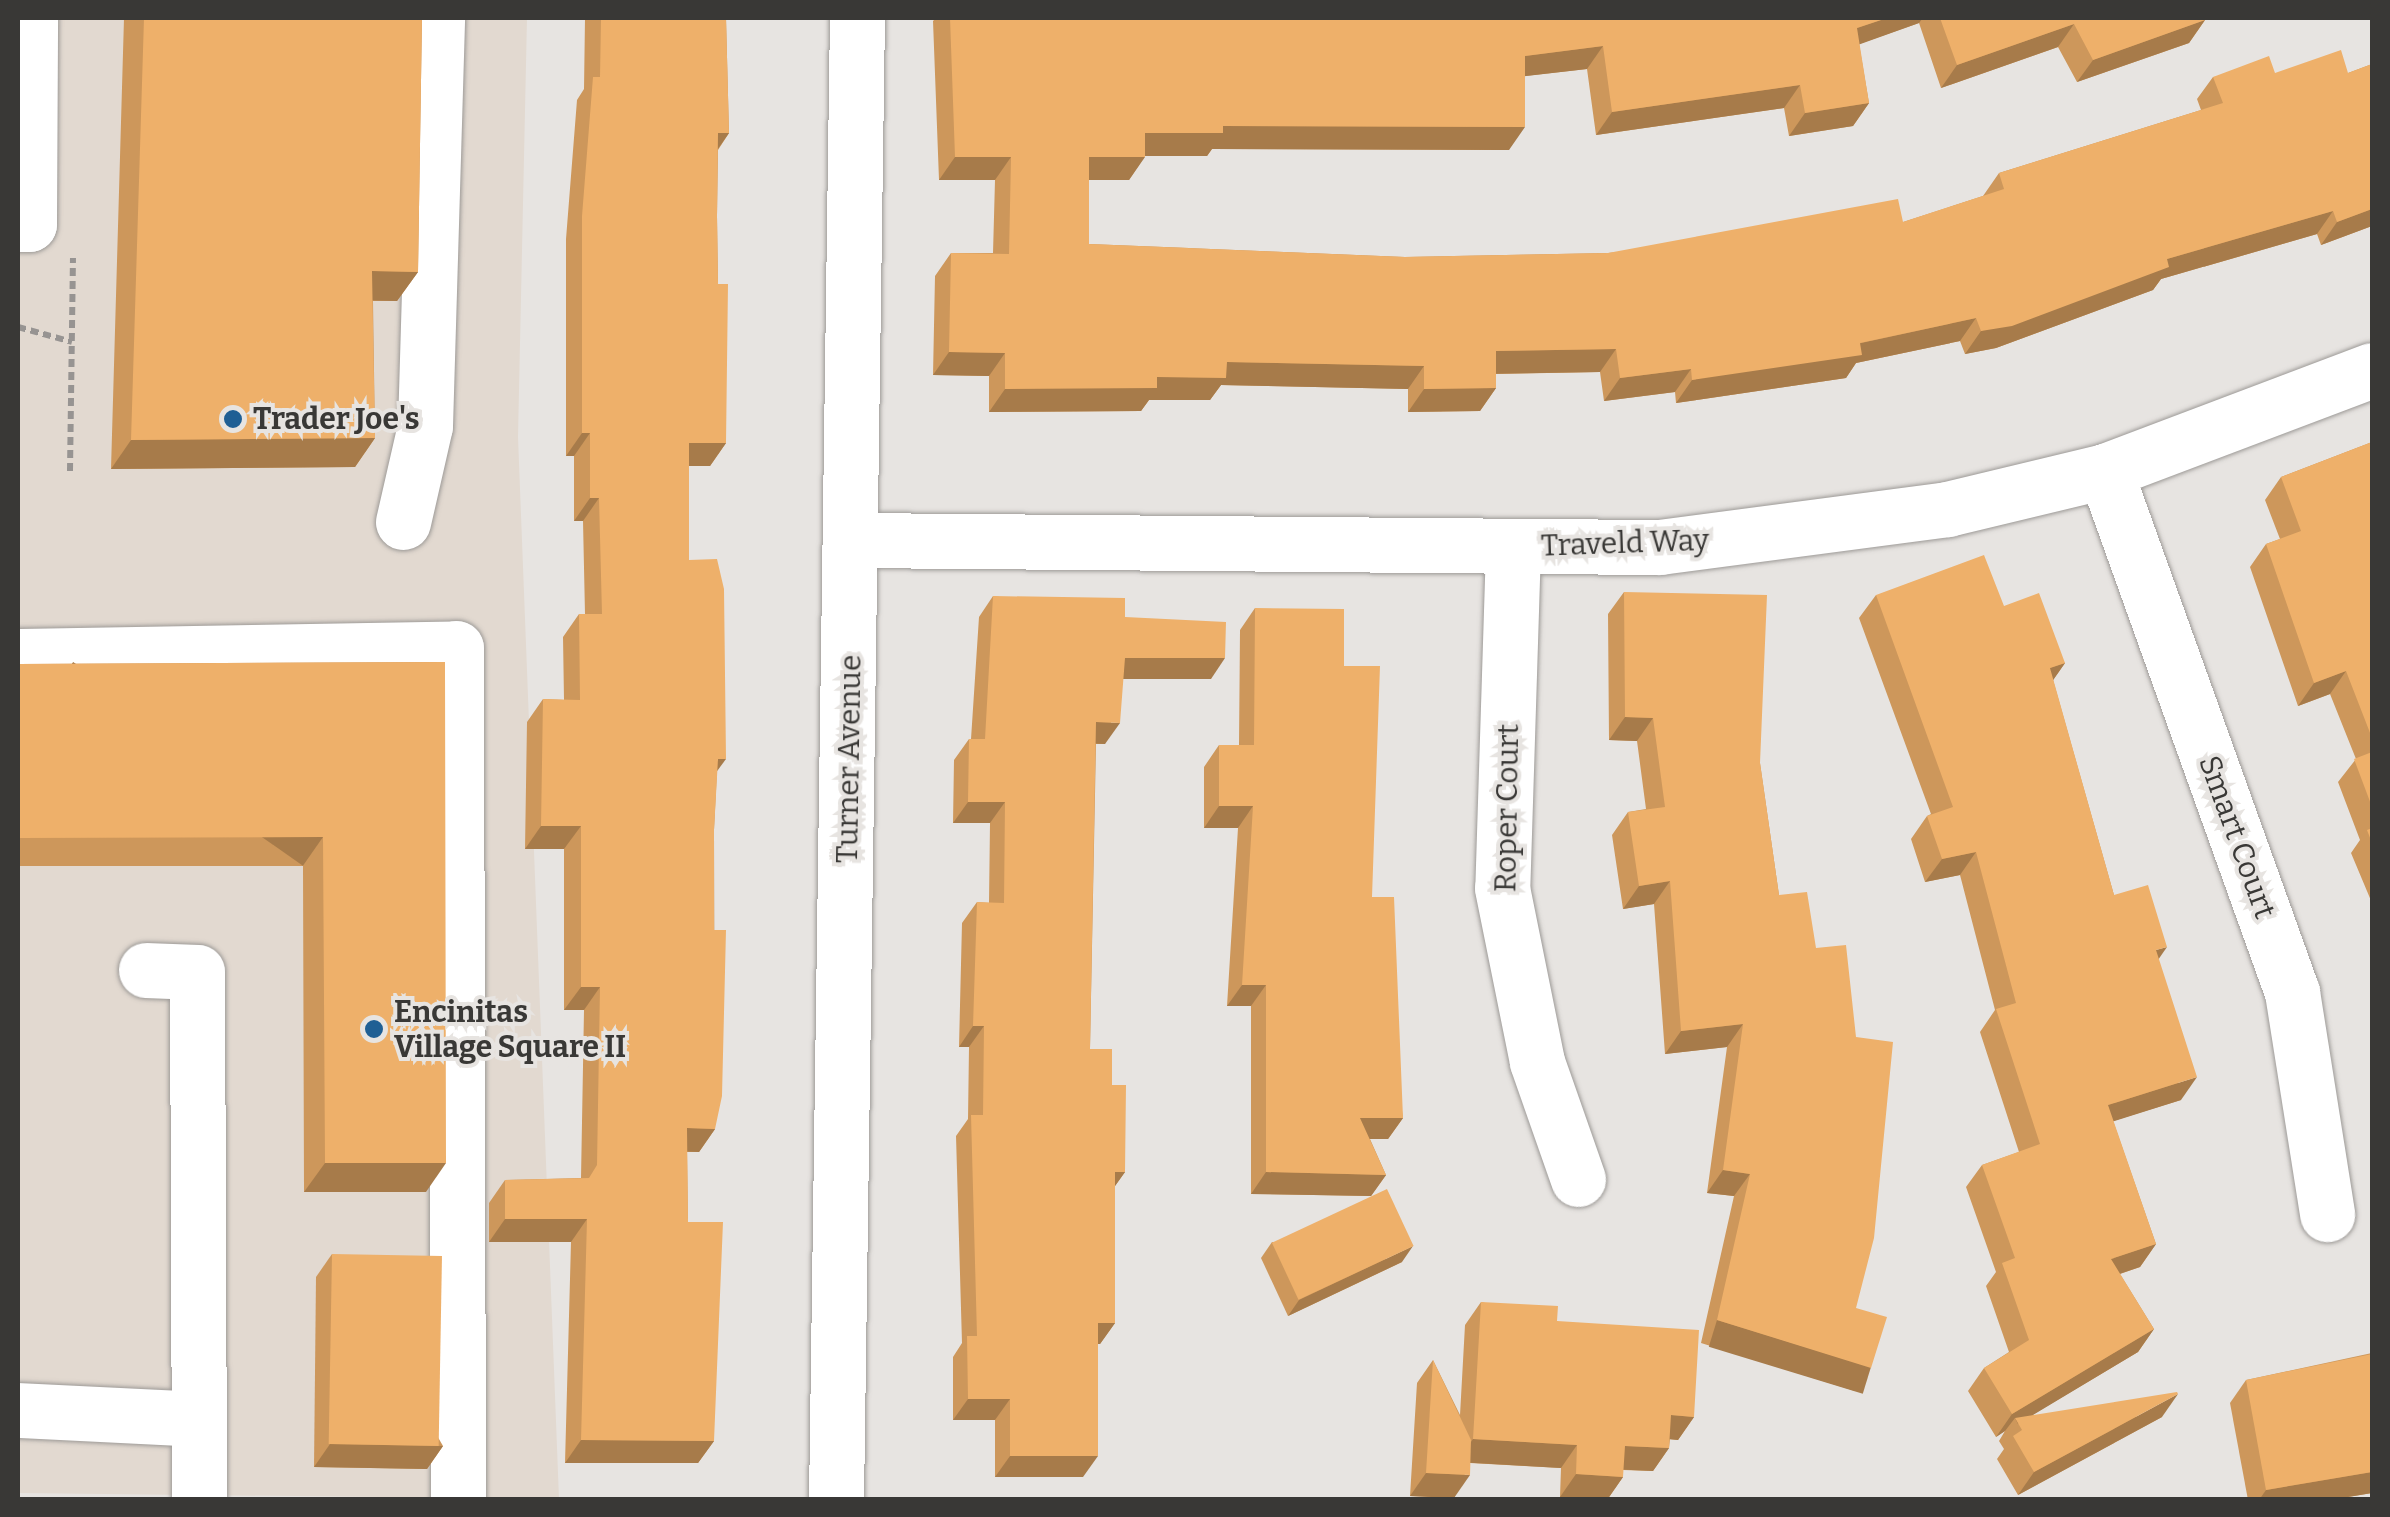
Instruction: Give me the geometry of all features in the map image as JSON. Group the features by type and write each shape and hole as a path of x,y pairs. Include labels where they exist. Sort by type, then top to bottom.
{"street":[{"path":"18,224 29,224 30,18"},
{"path":"402,522 425,426 437,18"},
{"name":"Turner Avenue","path":"836,1500 857,18"},
{"name":"Traveld Way","path":"852,540 1660,547 1947,509 2105,470 2372,370"},
{"name":"Smart Court","path":"2105,470 2292,992 2328,1214"},
{"name":"Roper Court","path":"1514,547 1502,888 1537,1062 1578,1179"},
{"path":"18,656 456,648 458,1500"},
{"path":"146,970 197,972 198,1500"},
{"path":"18,1410 198,1419"}],"path":[{"path":"18,327 72,342"}],"shaded area":[{"path":"18,18 527,18 518,437 559,1499 18,1493"}],"building":[{"path":"144,18 422,18 418,272 372,271 375,438 131,440"},
{"path":"601,18 726,18 729,133 718,133 717,216 718,284 728,284 726,443 689,443 689,560 717,559 724,589 726,759 718,759 714,830 714,930 726,930 722,1096 715,1129 687,1128 688,1222 723,1222 714,1441 581,1440 587,1219 505,1219 505,1180 589,1178 597,1165 600,987 581,987 581,826 541,826 543,699 580,700 579,614 602,614 599,498 590,498 590,433 582,433 582,216 593,77 600,77"},
{"path":"950,18 1887,18 1857,28 1869,103 1805,113 1800,85 1612,112 1603,46 1525,56 1525,127 1223,126 1223,133 1145,133 1145,157 1089,157 1089,244 1405,257 1608,253 1898,199 1903,222 2004,189 1999,173 2223,103 2213,77 2269,56 2275,73 2341,50 2348,73 2372,64 2372,209 2337,222 2333,211 2167,259 2169,267 2012,326 1981,331 1976,318 1860,343 1862,355 1692,380 1691,369 1620,378 1616,349 1496,351 1496,388 1424,389 1424,366 1227,362 1226,378 1157,377 1157,388 1005,389 1005,353 949,352 951,253 1009,254 1011,157 955,157"},
{"path":"1940,18 2205,20 2093,60 2074,24 1957,65"},
{"path":"2372,442 2372,738 2346,671 2314,683 2266,544 2301,531 2281,477"},
{"path":"1984,555 2004,606 2039,593 2065,663 2050,668 2114,895 2148,885 2167,947 2156,950 2197,1077 2108,1105 2156,1244 2111,1259 2154,1329 2012,1414 1984,1368 2029,1340 2002,1263 2015,1258 1982,1165 2040,1144 1996,1009 2016,1003 1976,852 1942,859 1927,816 1953,807 1876,595"},
{"path":"1624,592 1767,595 1760,763 1779,895 1807,892 1816,948 1846,945 1856,1037 1893,1042 1874,1238 1856,1308 1887,1317 1871,1368 1717,1320 1750,1174 1723,1170 1743,1024 1681,1031 1670,881 1639,886 1628,812 1665,807 1653,718 1625,717"},
{"path":"993,596 1125,598 1125,617 1226,622 1225,658 1125,658 1120,723 1096,722 1090,1049 1112,1049 1112,1085 1126,1085 1125,1172 1115,1172 1115,1323 1098,1323 1098,1456 1010,1456 1010,1399 968,1399 967,1336 977,1336 971,1115 983,1115 984,1026 973,1026 977,902 1004,903 1005,802 968,802 969,739 985,739"},
{"path":"1255,608 1344,609 1344,666 1380,666 1372,897 1394,897 1403,1118 1360,1118 1386,1175 1266,1172 1266,985 1242,985 1253,806 1219,806 1219,745 1254,745"},
{"name":"Encinitas Village Square II","path":"445,662 446,1163 325,1163 323,837 18,838 18,664"},
{"path":"2372,752 2372,807 2354,759"},
{"path":"1387,1189 1414,1246 1299,1300 1272,1243"},
{"path":"332,1254 442,1256 439,1446 329,1444"},
{"path":"1481,1302 1558,1306 1557,1321 1699,1330 1694,1417 1671,1415 1669,1448 1625,1446 1623,1477 1576,1474 1577,1445 1473,1439"},
{"path":"2372,1354 2372,1472 2266,1490 2246,1380"},
{"path":"1433,1360 1471,1440 1470,1475 1426,1473"},
{"path":"2177,1392 2034,1472 2013,1436 2022,1430 2015,1418"}],"place":[{"name":"Trader Joe's","path":"233,419"},
{"name":"Encinitas Village Square II","path":"374,1029"}]}
